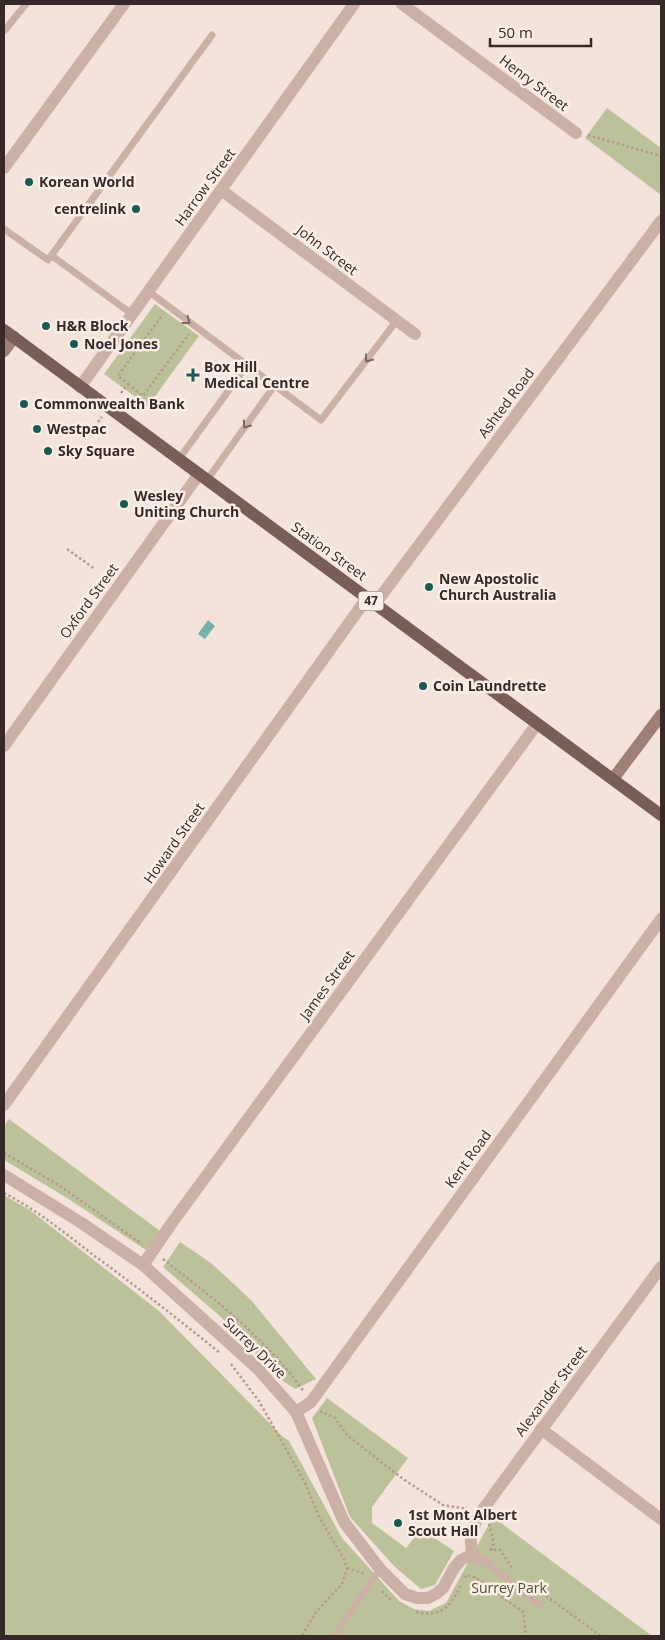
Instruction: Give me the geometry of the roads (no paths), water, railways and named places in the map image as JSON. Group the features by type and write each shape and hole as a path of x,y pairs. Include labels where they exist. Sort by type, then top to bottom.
{"main road":[{"name":"Station Street","path":"9,333 661,815"}],"street":[{"path":"4,168 124,4"},
{"name":"Harrow Street","path":"80,387 354,4"},
{"name":"Henry Street","path":"402,4 576,133"},
{"name":"John Street","path":"221,190 416,334"},
{"name":"Ashted Road","path":"371,601 661,221"},
{"path":"4,351 9,333"},
{"name":"Oxford Street","path":"4,746 203,477"},
{"name":"Howard Street","path":"4,1105 371,601"},
{"path":"612,779 661,715"},
{"name":"James Street","path":"143,1265 537,724"},
{"name":"Kent Road","path":"296,1412 310,1402 661,920"},
{"name":"Surrey Drive","path":"4,1175 80,1222 143,1265 258,1369 296,1412 344,1522 380,1569 405,1594 417,1598 428,1598 436,1594 444,1588 454,1568 467,1558"},
{"name":"Alexander Street","path":"467,1558 474,1524 481,1512 659,1275"},
{"path":"541,1430 661,1519"},
{"path":"467,1558 487,1563"}],"lane":[{"path":"4,31 26,4"},
{"path":"4,229 48,260 212,35"},
{"path":"52,256 132,314"},
{"path":"148,292 321,420 397,320"},
{"path":"179,459 247,365"},
{"path":"203,477 275,385"},
{"path":"487,1563 540,1605"},
{"path":"334,1636 380,1569"}],"water":[{"path":"208,620 215,626 205,639 198,634"}],"place":[{"name":"Korean World","path":"29,182"},
{"name":"centrelink","path":"136,209"},
{"name":"H&R Block","path":"46,326"},
{"name":"Noel Jones","path":"74,344"},
{"name":"Box Hill Medical Centre","path":"193,375"},
{"name":"Commonwealth Bank","path":"24,404"},
{"name":"Westpac","path":"37,429"},
{"name":"Sky Square","path":"48,451"},
{"name":"Wesley Uniting Church","path":"124,504"},
{"name":"New Apostolic Church Australia","path":"429,587"},
{"name":"Coin Laundrette","path":"423,686"},
{"name":"1st Mont Albert Scout Hall","path":"398,1523"}],"park label":[{"name":"Surrey Park","path":"509,1588"}]}
